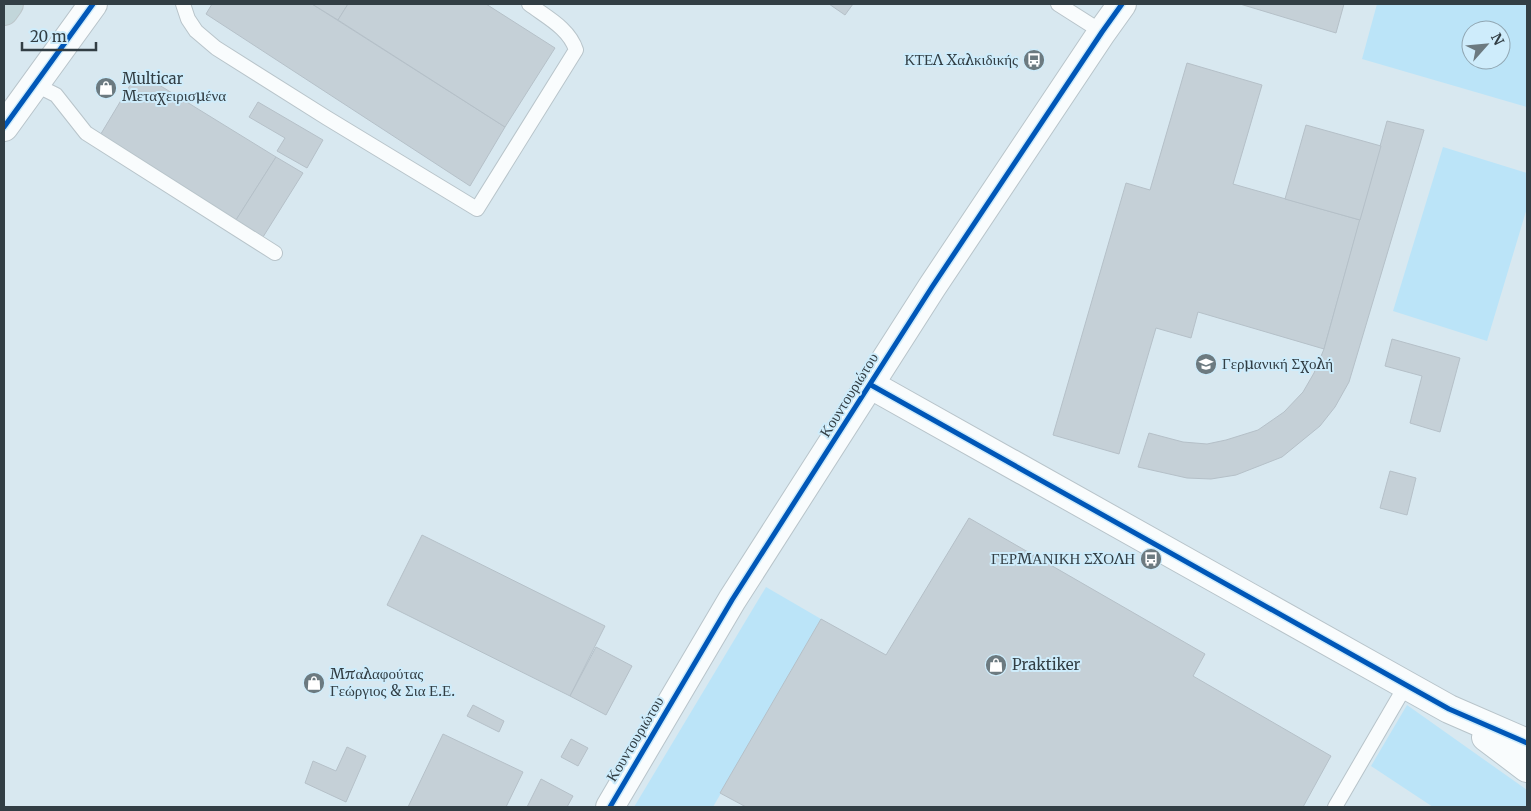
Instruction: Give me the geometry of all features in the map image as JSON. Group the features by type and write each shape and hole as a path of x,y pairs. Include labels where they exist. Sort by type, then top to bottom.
{"highway":[{"path":"4,10 9,4"}],"street":[{"path":"4,127 93,4"},
{"name":"Κουντουριώτου","path":"610,807 732,600 932,287 1122,4"},
{"path":"871,385 1449,709 1527,743"},
{"path":"1449,709 1527,768"}],"lane":[{"path":"183,4 188,19 196,31 216,48 476,209 576,50 570,37 562,29 529,4"},
{"path":"1058,4 1102,32"},
{"path":"36,85 56,95 86,133 275,253"},
{"path":"1335,807 1406,685"}],"shaded area":[{"path":"1377,4 1527,4 1527,107 1362,59"},
{"path":"1443,147 1527,173 1527,208 1487,341 1393,311"},
{"path":"766,587 821,619 713,807 634,807"},
{"path":"1407,705 1527,790 1527,807 1433,807 1371,766"}],"building":[{"path":"212,4 312,4 505,127 470,186 206,14"},
{"path":"312,4 348,4 338,20"},
{"path":"348,4 486,4 555,48 505,127 338,20"},
{"path":"829,4 853,4 845,15"},
{"path":"1240,4 1344,4 1336,33"},
{"path":"1187,63 1262,85 1233,184 1360,220 1324,349 1198,312 1191,338 1156,328 1119,454 1053,435 1126,183 1150,190"},
{"path":"138,72 276,157 236,220 99,137"},
{"path":"258,102 323,140 307,168 277,151 285,138 249,117"},
{"path":"1387,121 1424,130 1349,382 1335,407 1320,426 1282,457 1236,475 1211,479 1187,478 1138,467 1149,433 1183,442 1207,444 1226,440 1258,430 1284,412 1303,392 1314,373 1324,349"},
{"path":"1306,125 1381,146 1360,220 1285,199"},
{"path":"276,157 303,173 263,237 236,220"},
{"path":"1392,339 1460,358 1440,432 1410,423 1422,376 1385,366"},
{"path":"1390,471 1416,478 1407,515 1380,508"},
{"name":"Praktiker","path":"969,518 1205,654 1193,676 1331,756 1303,807 746,807 720,793 821,619 886,655"},
{"path":"422,535 605,626 570,696 387,605"},
{"path":"596,647 632,666 606,715 570,696"},
{"path":"473,705 504,721 499,732 467,716"},
{"path":"443,734 523,772 506,807 408,807"},
{"path":"571,739 588,748 578,766 561,757"},
{"path":"347,747 366,756 346,802 305,783 313,761 336,771"},
{"path":"541,779 573,796 567,807 527,807"}],"cycle path":[{"path":"4,127 93,4"},
{"path":"610,807 732,600 932,287 1122,4"},
{"path":"871,385 1449,709 1527,743"}],"place":[{"name":"ΚΤΕΛ Χαλκιδικής","path":"1034,60"},
{"name":"Multicar Μεταχειρισμένα","path":"106,88"},
{"name":"Γερμανική Σχολή","path":"1206,364"},
{"name":"ΓΕΡΜΑΝΙΚΗ ΣΧΟΛΗ","path":"1151,559"},
{"name":"Praktiker","path":"996,665"},
{"name":"Μπαλαφούτας Γεώργιος & Σια Ε.Ε.","path":"314,683"}]}
